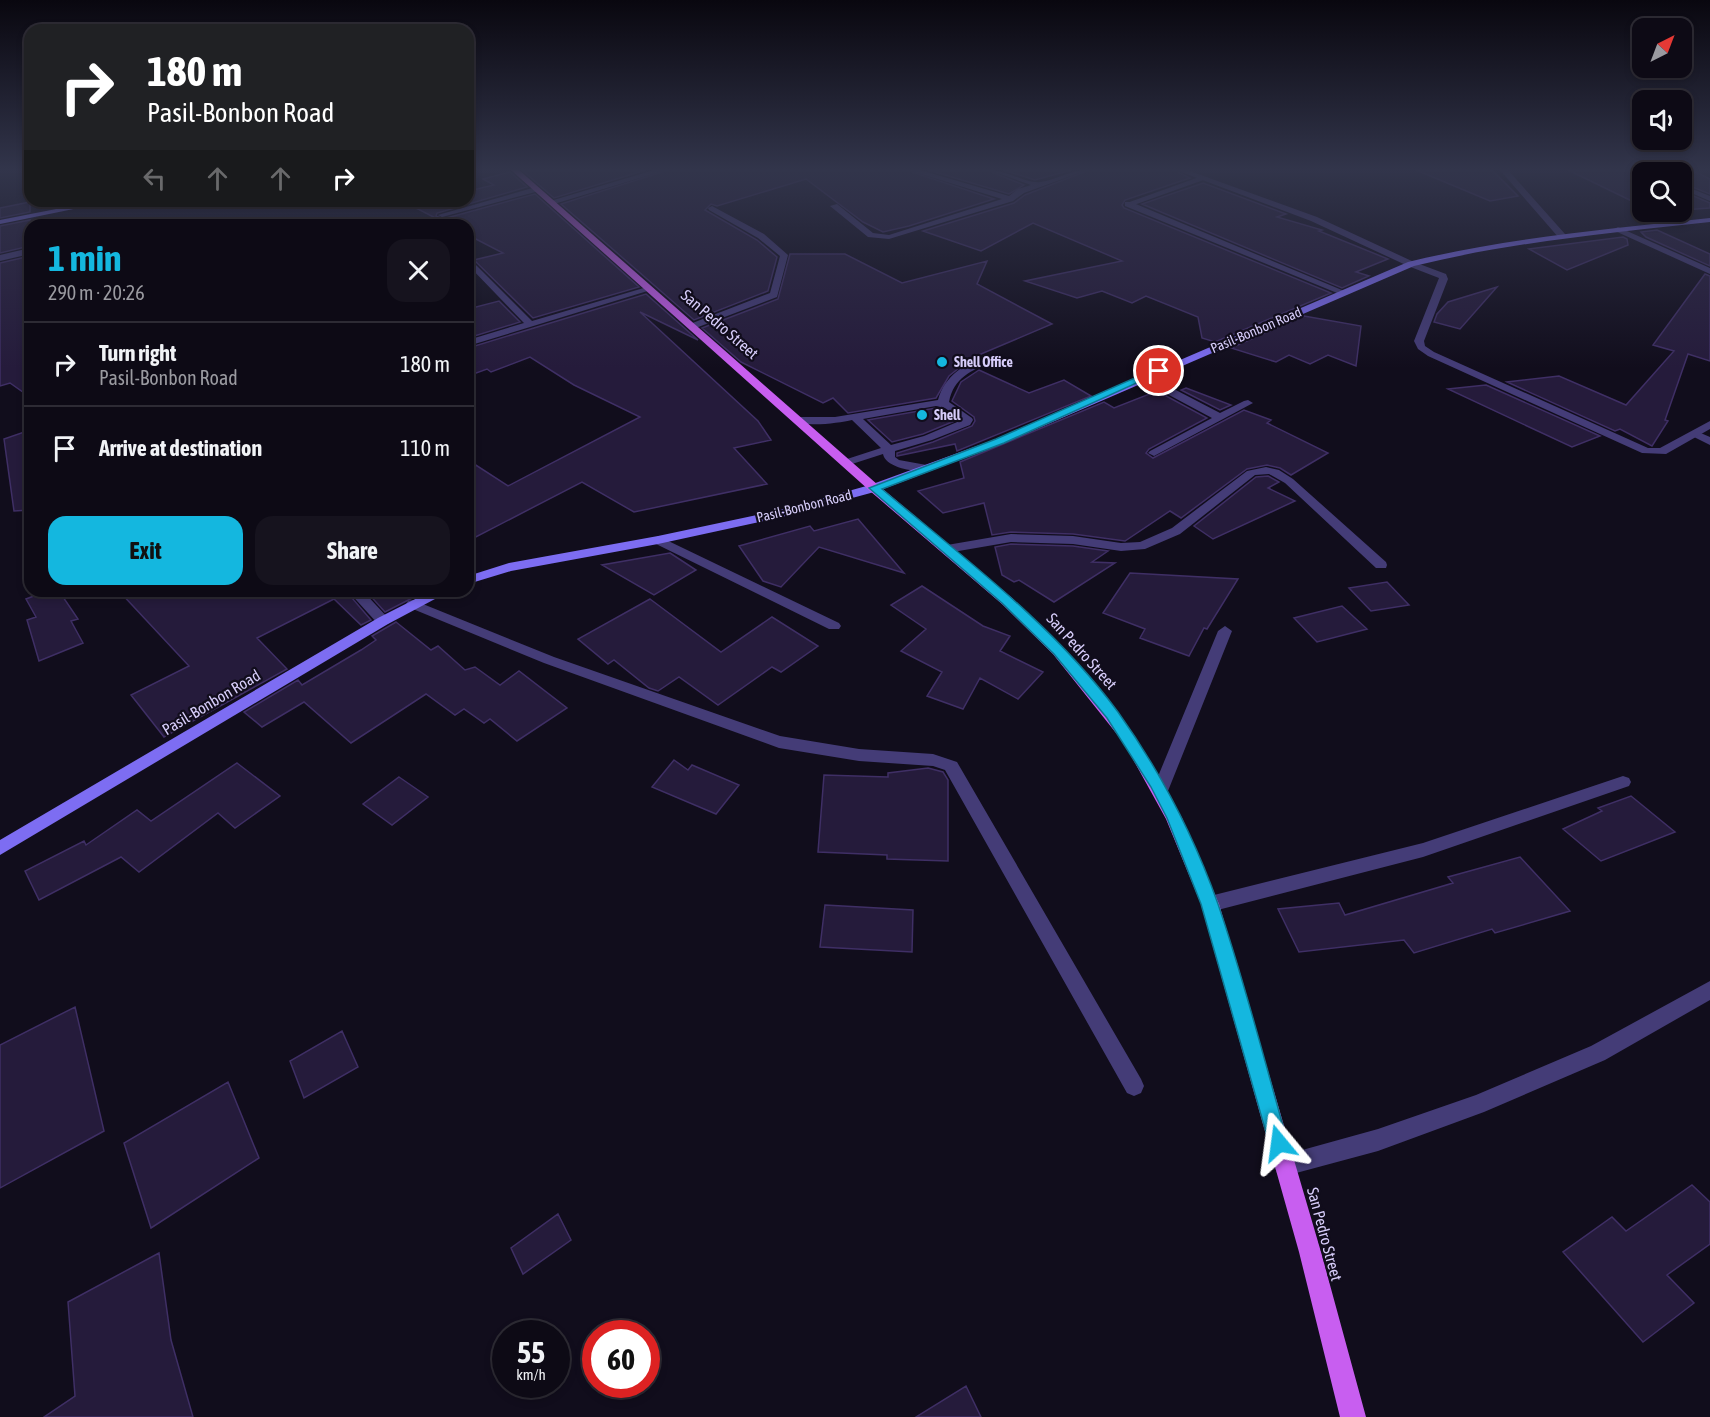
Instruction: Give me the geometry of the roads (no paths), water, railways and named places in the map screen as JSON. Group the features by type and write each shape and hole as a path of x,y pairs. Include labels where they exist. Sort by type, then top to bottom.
{"main road":[{"name":"San Pedro Street","path":"590,236 1041,633 1086,683 1129,739 1174,818 1210,904 1285,1165 1353,1417"}],"street":[{"path":"693,326 774,295 784,255 761,236"},
{"path":"1206,236 1345,293"},
{"path":"1351,236 1444,278 1419,341 1421,347 1431,354 1646,451 1659,453 1710,424"},
{"name":"Pasil-Bonbon Road","path":"474,578 509,567 658,540 782,513 874,488 1000,441 1412,264 1473,249 1561,236"},
{"path":"1633,236 1710,272"},
{"path":"0,258 24,252"},
{"path":"474,266 531,325"},
{"path":"474,341 650,289"},
{"path":"943,403 945,387 954,376 989,359"},
{"path":"1145,378 1221,418"},
{"path":"799,420 835,420 943,403 968,420 937,435 848,462"},
{"path":"1154,453 1248,403"},
{"path":"854,416 889,449 890,458 896,463 928,468"},
{"path":"1696,434 1710,442"},
{"path":"947,549 1011,538 1073,540 1121,547 1141,546 1176,531 1251,473 1266,469 1277,472 1289,480 1381,565"},
{"path":"658,540 834,626"},
{"path":"361,597 383,621"},
{"name":"Pasil-Bonbon Road","path":"0,848 383,621 429,597"},
{"path":"413,604 570,668 779,742 859,755 933,760 951,766 1134,1086"},
{"path":"1160,791 1187,720 1226,631"},
{"path":"1210,904 1423,850 1623,782"},
{"path":"1285,1165 1378,1140 1477,1105 1598,1053 1710,990"}],"place":[{"name":"Shell Office","path":"942,362"},
{"name":"Shell","path":"922,415"}]}
